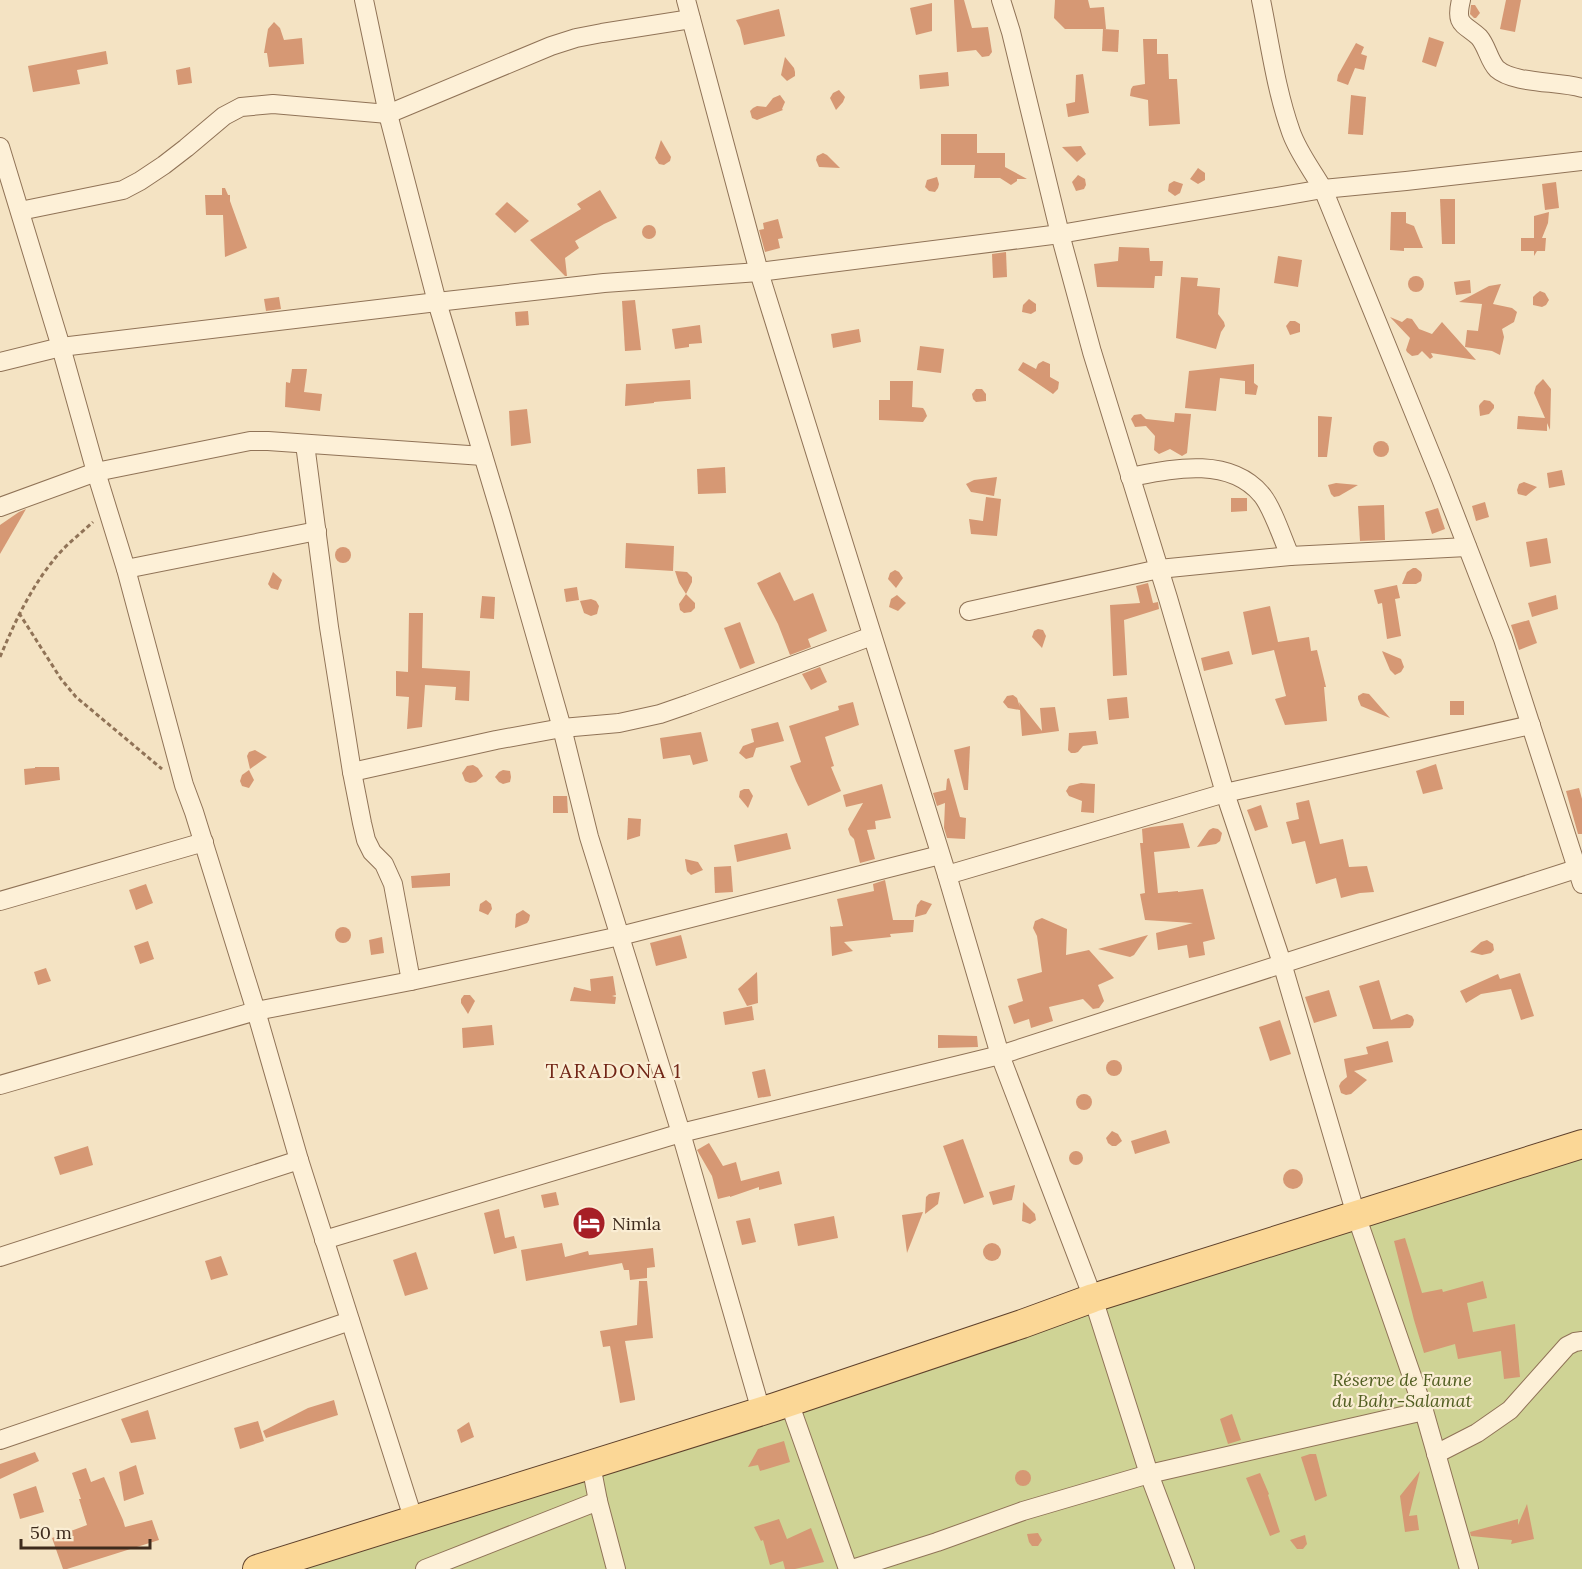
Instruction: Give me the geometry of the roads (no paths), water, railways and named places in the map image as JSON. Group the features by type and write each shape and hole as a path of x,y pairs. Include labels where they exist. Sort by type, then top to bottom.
{"main road":[{"path":"257,1569 315,1561 414,1521 762,1411 1093,1298 1582,1144"}],"street":[{"path":"364,0 388,114 437,302 562,728 589,837 681,1133 762,1411"},
{"path":"686,0 759,272 1000,1055 1093,1298 1149,1474 1185,1569"},
{"path":"1001,0 1092,352 1225,793 1282,963 1356,1215 1424,1411 1469,1569"},
{"path":"324,1240 681,1133 1000,1055 1282,963 1580,873 1503,639 1437,468 1323,189 1292,133 1282,100 1261,0"},
{"path":"1461,0 1459,18 1463,26 1480,39 1496,68 1506,75 1517,78 1582,88"},
{"path":"20,211 123,190 164,165 224,116 241,107 273,104 388,114 551,46 576,38 691,19"},
{"path":"0,147 126,569 184,785 204,842 299,1160 414,1521"},
{"path":"0,362 61,347 604,283 759,272 1060,234 1323,189 1582,161"},
{"path":"0,507 96,472 250,441 483,456"},
{"path":"305,444 329,627 352,772 366,840 372,852 384,864 393,884 411,981"},
{"path":"1130,477 1172,469 1202,468 1224,471 1238,477 1262,494 1290,556"},
{"path":"126,569 316,531"},
{"path":"969,611 1159,569 1290,556 1467,547"},
{"path":"352,772 496,740 562,728 619,723 660,714 872,636"},
{"path":"946,875 1225,793 1531,725"},
{"path":"0,901 204,842"},
{"path":"0,1085 256,1011 411,981 620,936 940,855"},
{"path":"0,1257 299,1160"},
{"path":"0,1440 350,1321"},
{"path":"1436,1454 1477,1433 1510,1410 1567,1346 1582,1341"},
{"path":"789,1402 850,1569 1032,1508 1149,1474 1424,1411"},
{"path":"591,1465 616,1569"},
{"path":"425,1569 455,1564 598,1500"}],"place":[{"name":"Nimla","path":"589,1223"}],"district":[{"name":"TARADONA 1","path":"614,1070"}],"park label":[{"name":"Réserve de Faune du Bahr-Salamat","path":"1402,1389"}]}
